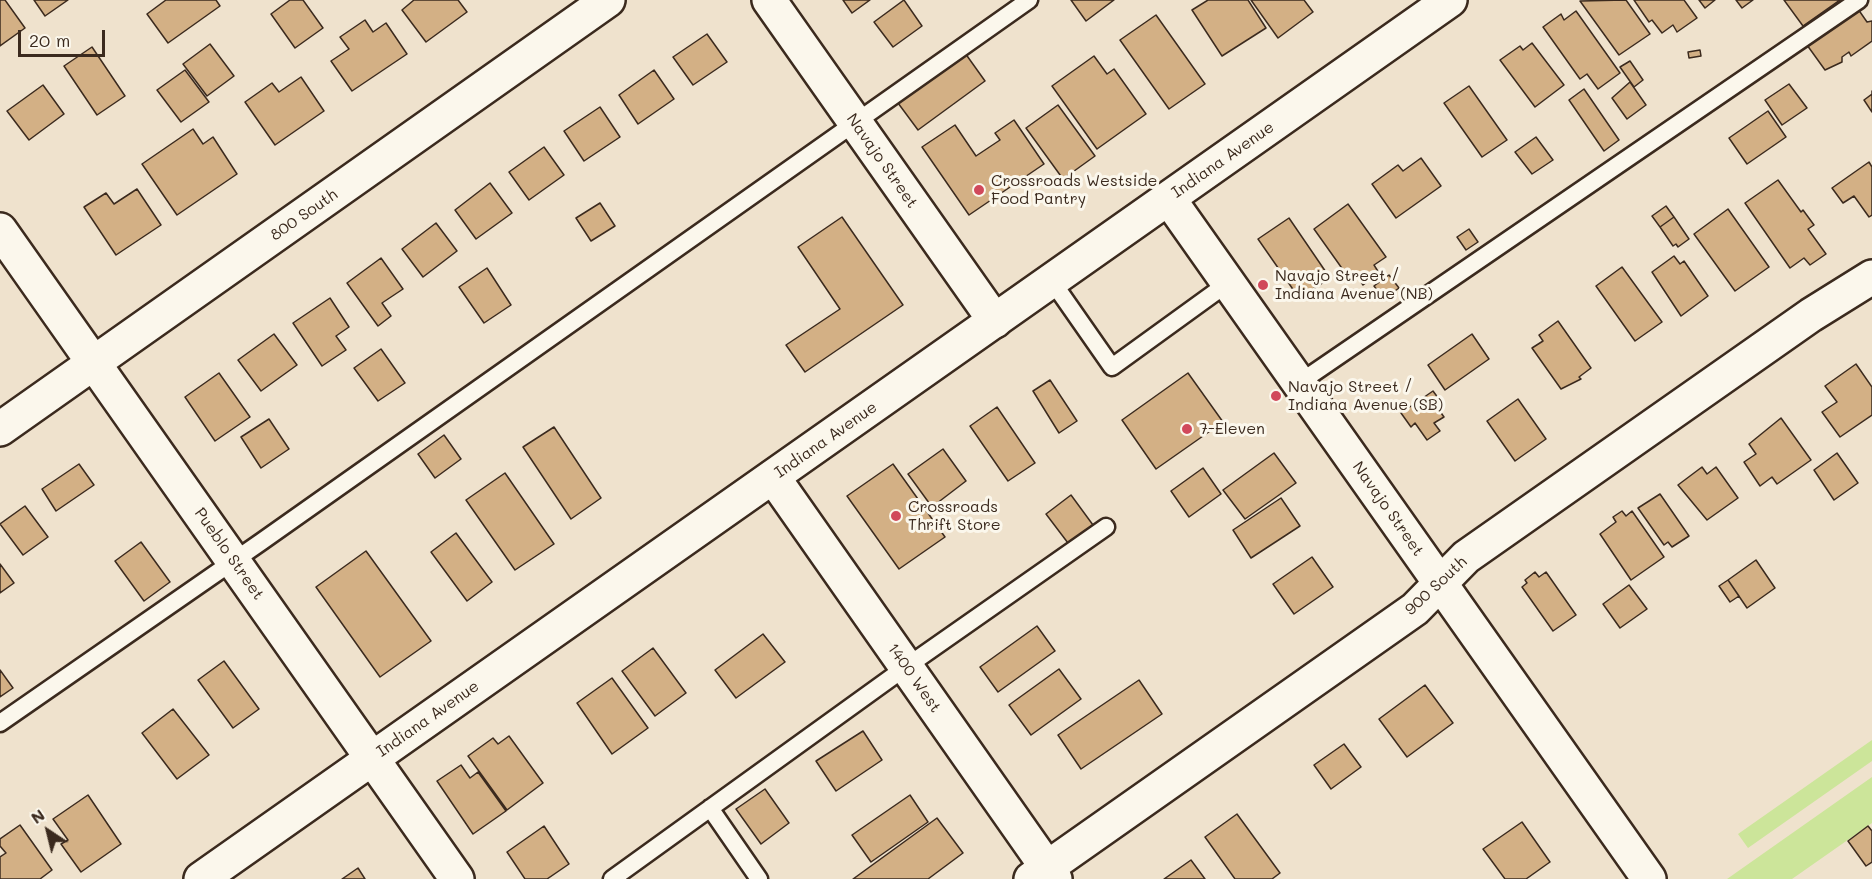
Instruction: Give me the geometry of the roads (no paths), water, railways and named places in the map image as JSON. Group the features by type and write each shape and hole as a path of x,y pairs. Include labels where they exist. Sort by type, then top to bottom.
{"street":[{"name":"800 South","path":"0,429 608,0"},
{"name":"Navajo Street","path":"769,0 996,321"},
{"name":"Indiana Avenue","path":"201,879 1450,0"},
{"name":"Navajo Street","path":"1169,199 1649,879"},
{"name":"Pueblo Street","path":"0,230 457,879"},
{"name":"900 South","path":"1044,875 1415,609 1466,557 1801,322 1872,277"},
{"name":"1400 West","path":"773,477 906,667 1044,875"}],"lane":[{"path":"0,723 234,561 1029,0"},
{"path":"1299,382 1859,0"},
{"path":"1052,281 1112,367 1228,283"},
{"path":"612,879 906,667 1106,527"},
{"path":"710,808 759,879"}],"place":[{"name":"Crossroads Westside Food Pantry","path":"979,190"},
{"name":"Navajo Street / Indiana Avenue (NB)","path":"1263,285"},
{"name":"Navajo Street / Indiana Avenue (SB)","path":"1276,396"},
{"name":"7-Eleven","path":"1187,429"},
{"name":"Crossroads Thrift Store","path":"896,516"}]}
